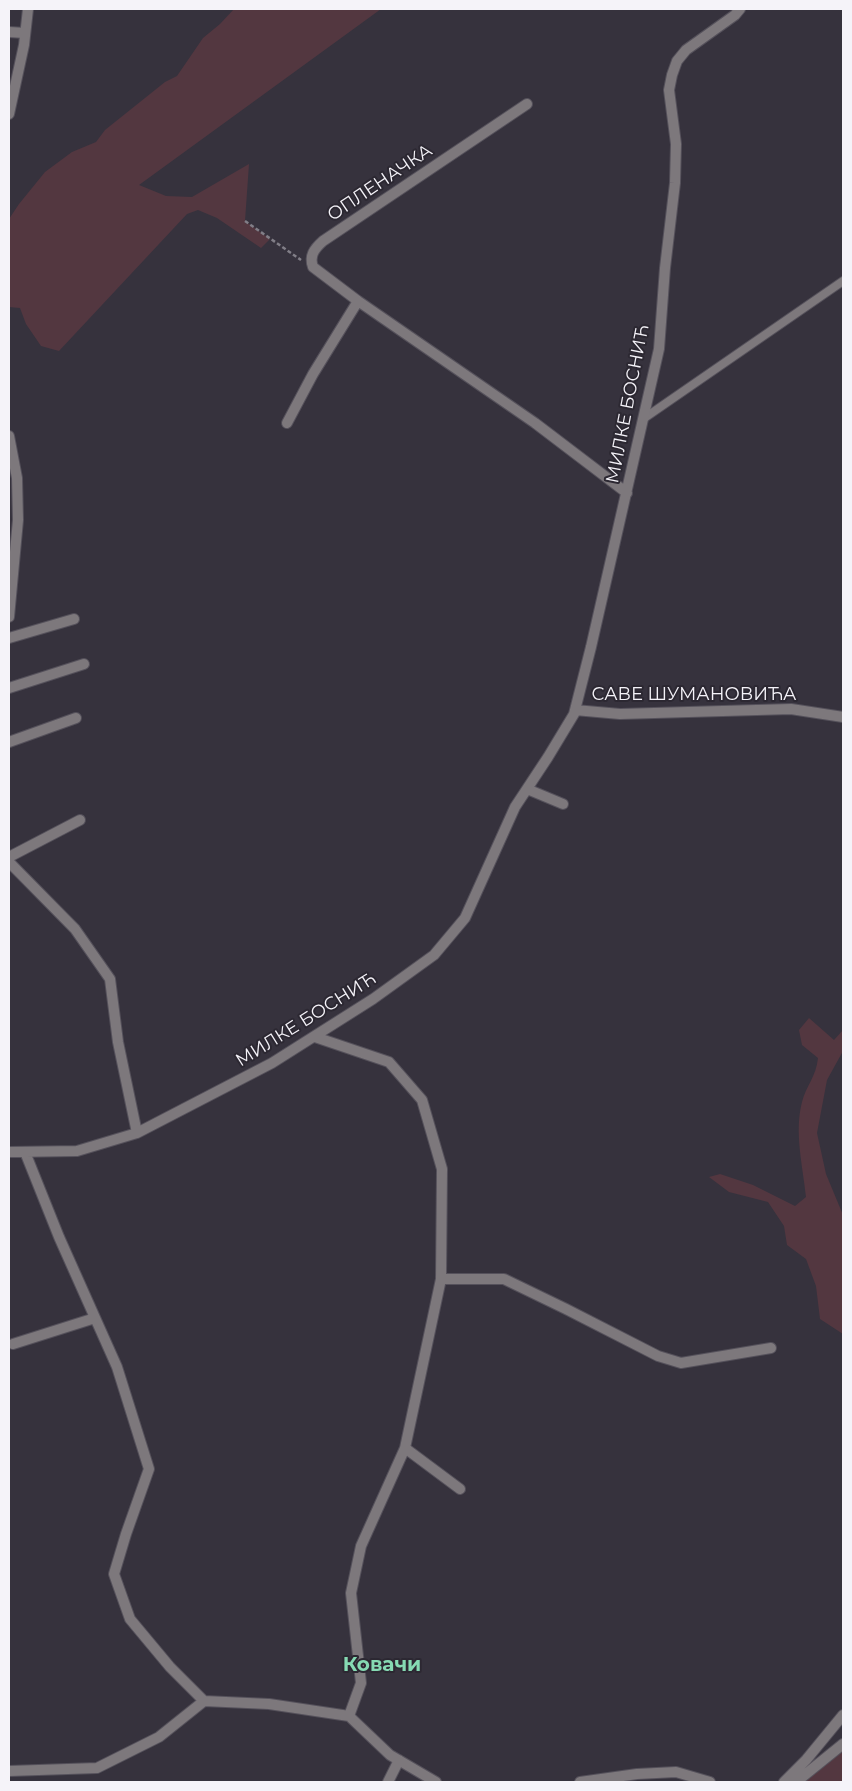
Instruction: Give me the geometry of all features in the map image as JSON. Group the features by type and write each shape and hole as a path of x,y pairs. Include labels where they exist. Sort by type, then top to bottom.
{"street":[{"path":"9,114 28,9"},
{"name":"МИЛКЕ БОСНИЋ","path":"9,1152 77,1151 137,1134 272,1063 373,999 434,955 465,918 515,807 548,757 575,710 659,349 664,268 675,183 676,144 668,90 672,75 677,61 686,50 735,15 740,9"},
{"path":"9,32 25,33"},
{"name":"ОПЛЕНАЧКА","path":"313,268 311,261 312,253 323,241 527,104"},
{"path":"313,268 535,423 627,493"},
{"path":"287,422 313,374 358,301"},
{"path":"9,436 18,478 18,520 9,617"},
{"path":"9,638 74,619"},
{"path":"9,688 84,664"},
{"name":"САВЕ ШУМАНОВИЋА","path":"575,710 620,714 791,709 843,717"},
{"path":"9,742 76,718"},
{"path":"527,790 563,804"},
{"path":"9,857 80,820"},
{"path":"9,862 75,929 110,979 118,1042 137,1134"},
{"path":"315,1037 389,1062 422,1100 442,1169 441,1280 405,1448 361,1546 351,1593 360,1683 349,1716"},
{"path":"25,1152 59,1236 117,1368 149,1469 114,1574 130,1619 170,1667 204,1701"},
{"path":"441,1280 504,1280 658,1356 681,1363 771,1348"},
{"path":"13,1344 95,1318"},
{"path":"405,1448 460,1489"},
{"path":"9,1771 97,1768 159,1737 204,1701 269,1704 349,1716 390,1755 436,1782"},
{"path":"784,1782 806,1760 843,1715"},
{"path":"796,1782 843,1744"},
{"path":"388,1782 399,1760"},
{"path":"580,1782 637,1774 676,1772 710,1782"}],"lane":[{"path":"644,419 843,282"}],"path":[{"path":"245,221 313,268"}],"shaded area":[{"path":"234,9 381,9 139,185 166,196 192,197 249,164 245,221 270,239 261,248 217,218 198,210 187,214 59,351 41,346 26,324 20,308 9,307 9,219 45,172 72,152 96,142 105,130 165,82 177,76 203,38"},
{"path":"809,1018 834,1040 843,1030 843,1051 827,1080 817,1133 826,1174 843,1215 843,1334 820,1319 816,1286 806,1259 787,1245 784,1226 768,1202 729,1192 709,1177 720,1174 753,1185 795,1206 806,1197 799,1138 800,1114 802,1102 815,1071 818,1058 802,1045 799,1030"},
{"path":"843,1744 843,1782 796,1782"}],"district":[{"name":"Ковачи","path":"382,1665"}]}
